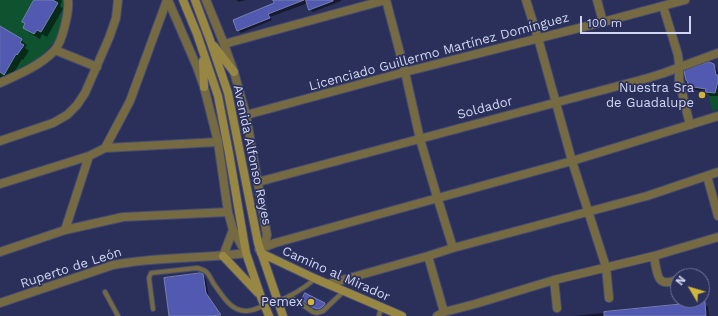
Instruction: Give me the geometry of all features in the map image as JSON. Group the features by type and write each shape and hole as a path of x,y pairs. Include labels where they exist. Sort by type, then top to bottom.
{"main road":[{"name":"Avenida Alfonso Reyes","path":"183,0 218,96 246,253 269,316"},
{"name":"Avenida Alfonso Reyes","path":"194,0 210,40 228,93 260,251 283,316"},
{"path":"210,40 234,72"},
{"path":"203,52 204,87"},
{"path":"246,253 260,251"},
{"name":"Camino al Mirador","path":"260,251 316,279 402,316"},
{"path":"223,256 261,296"}],"street":[{"path":"0,83 40,63 55,50 62,36 68,0"},
{"path":"0,141 53,123 67,115 77,105 85,93 110,38 116,18 118,0"},
{"path":"167,0 197,67 204,87 218,142 228,212 233,230 246,253"},
{"path":"105,148 130,100 167,0"},
{"path":"206,0 234,72 246,115 267,235 260,251"},
{"path":"224,44 386,0 405,72 420,138 453,248"},
{"path":"526,0 572,161 606,267 609,298"},
{"path":"597,0 603,22"},
{"name":"Licenciado Guillermo Martínez Domínguez","path":"246,115 405,72 685,0"},
{"path":"663,6 678,55 679,80 690,125"},
{"path":"55,50 97,67"},
{"name":"Soldador","path":"258,182 648,78 718,53"},
{"path":"260,251 282,241 572,161 718,116"},
{"path":"0,184 89,156 105,148 218,142"},
{"path":"65,230 89,156"},
{"path":"328,284 453,248 589,213 665,191 718,172"},
{"path":"707,176 718,216"},
{"path":"0,252 65,230 123,217 228,212"},
{"path":"223,256 233,230"},
{"path":"428,256 441,314 554,280 654,256 718,237"},
{"name":"Ruperto de León","path":"0,304 113,265 131,261 223,256 246,253"},
{"path":"654,256 658,278 661,281 670,281"},
{"path":"554,280 557,308"}],"lane":[{"path":"197,257 197,268"},
{"path":"154,309 149,278 151,273 197,268 203,270 208,274 213,284 232,306 244,311 256,310 265,305 277,302 307,286 316,279"},
{"path":"289,296 313,312 317,313 323,311 344,291"},
{"path":"105,292 118,316"},
{"path":"379,316 381,307"}],"green space":[{"path":"0,0 69,0 59,36 36,63 0,80"},
{"path":"718,81 718,109 712,111 708,93 715,93"}],"building":[{"path":"34,0 53,0 58,3 41,32 37,30 34,34 23,28 25,23 22,22"},
{"path":"273,0 304,0 268,14 270,18 237,31 233,20 274,3"},
{"path":"306,0 333,0 333,1 309,10"},
{"path":"0,26 22,39 20,43 24,45 17,55 16,54 4,75 0,72"},
{"path":"709,62 714,64 716,75 718,75 715,93 705,92 706,89 687,86 688,82 684,71"},
{"path":"203,274 206,293 221,315 169,316 164,278"},
{"path":"305,293 325,303 324,305 317,309 310,306 302,300"},
{"path":"670,305 670,308 705,308 706,316 604,316 604,312"}],"place":[{"name":"Nuestra Sra de Guadalupe","path":"702,95"},
{"name":"Pemex","path":"311,302"}]}
